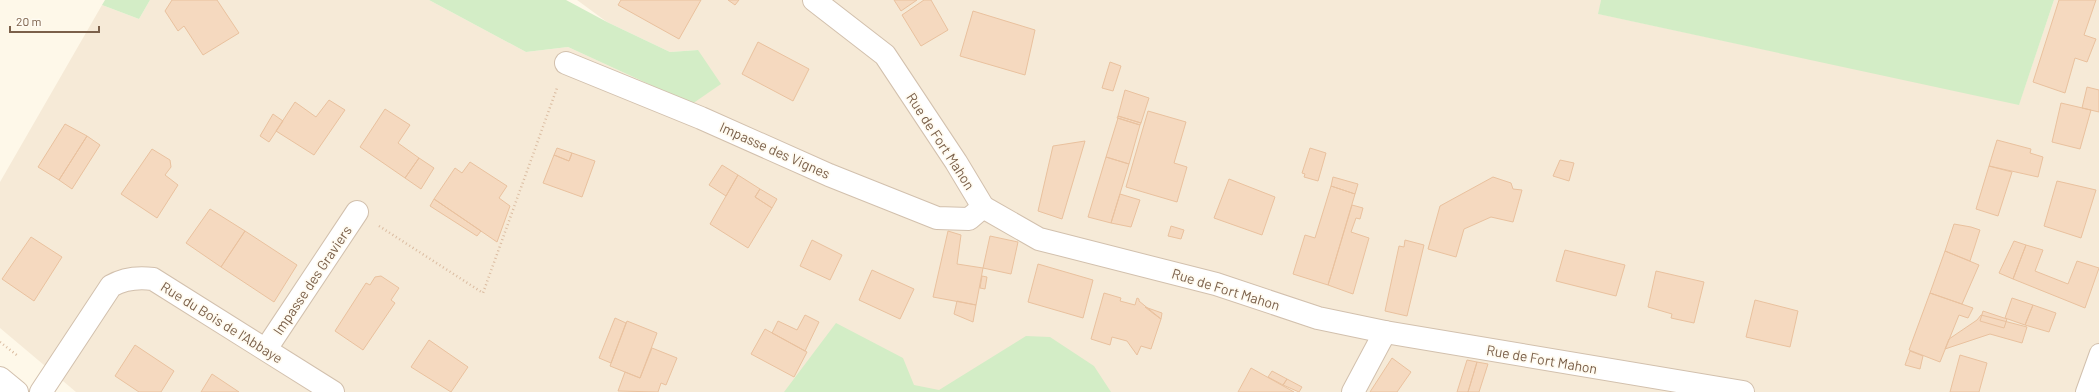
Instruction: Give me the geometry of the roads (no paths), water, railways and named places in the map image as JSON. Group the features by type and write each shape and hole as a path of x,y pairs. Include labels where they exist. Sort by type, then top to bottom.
{"street":[{"name":"Rue de Fort Mahon","path":"814,0 884,55 956,162 983,207 1039,239 1216,284 1318,318 1385,332 1743,392"},
{"name":"Impasse des Vignes","path":"566,63 701,118 829,175 937,218 969,219 983,207"},
{"name":"Impasse des Graviers","path":"266,349 357,212"},
{"name":"Rue du Bois de l'Abbaye","path":"41,392 111,286 118,282 138,277 153,279 333,392"},
{"path":"1353,392 1385,332"},
{"path":"2085,392 2099,353"},
{"path":"0,378 17,392"},
{"path":"2092,392 2099,382"}]}
